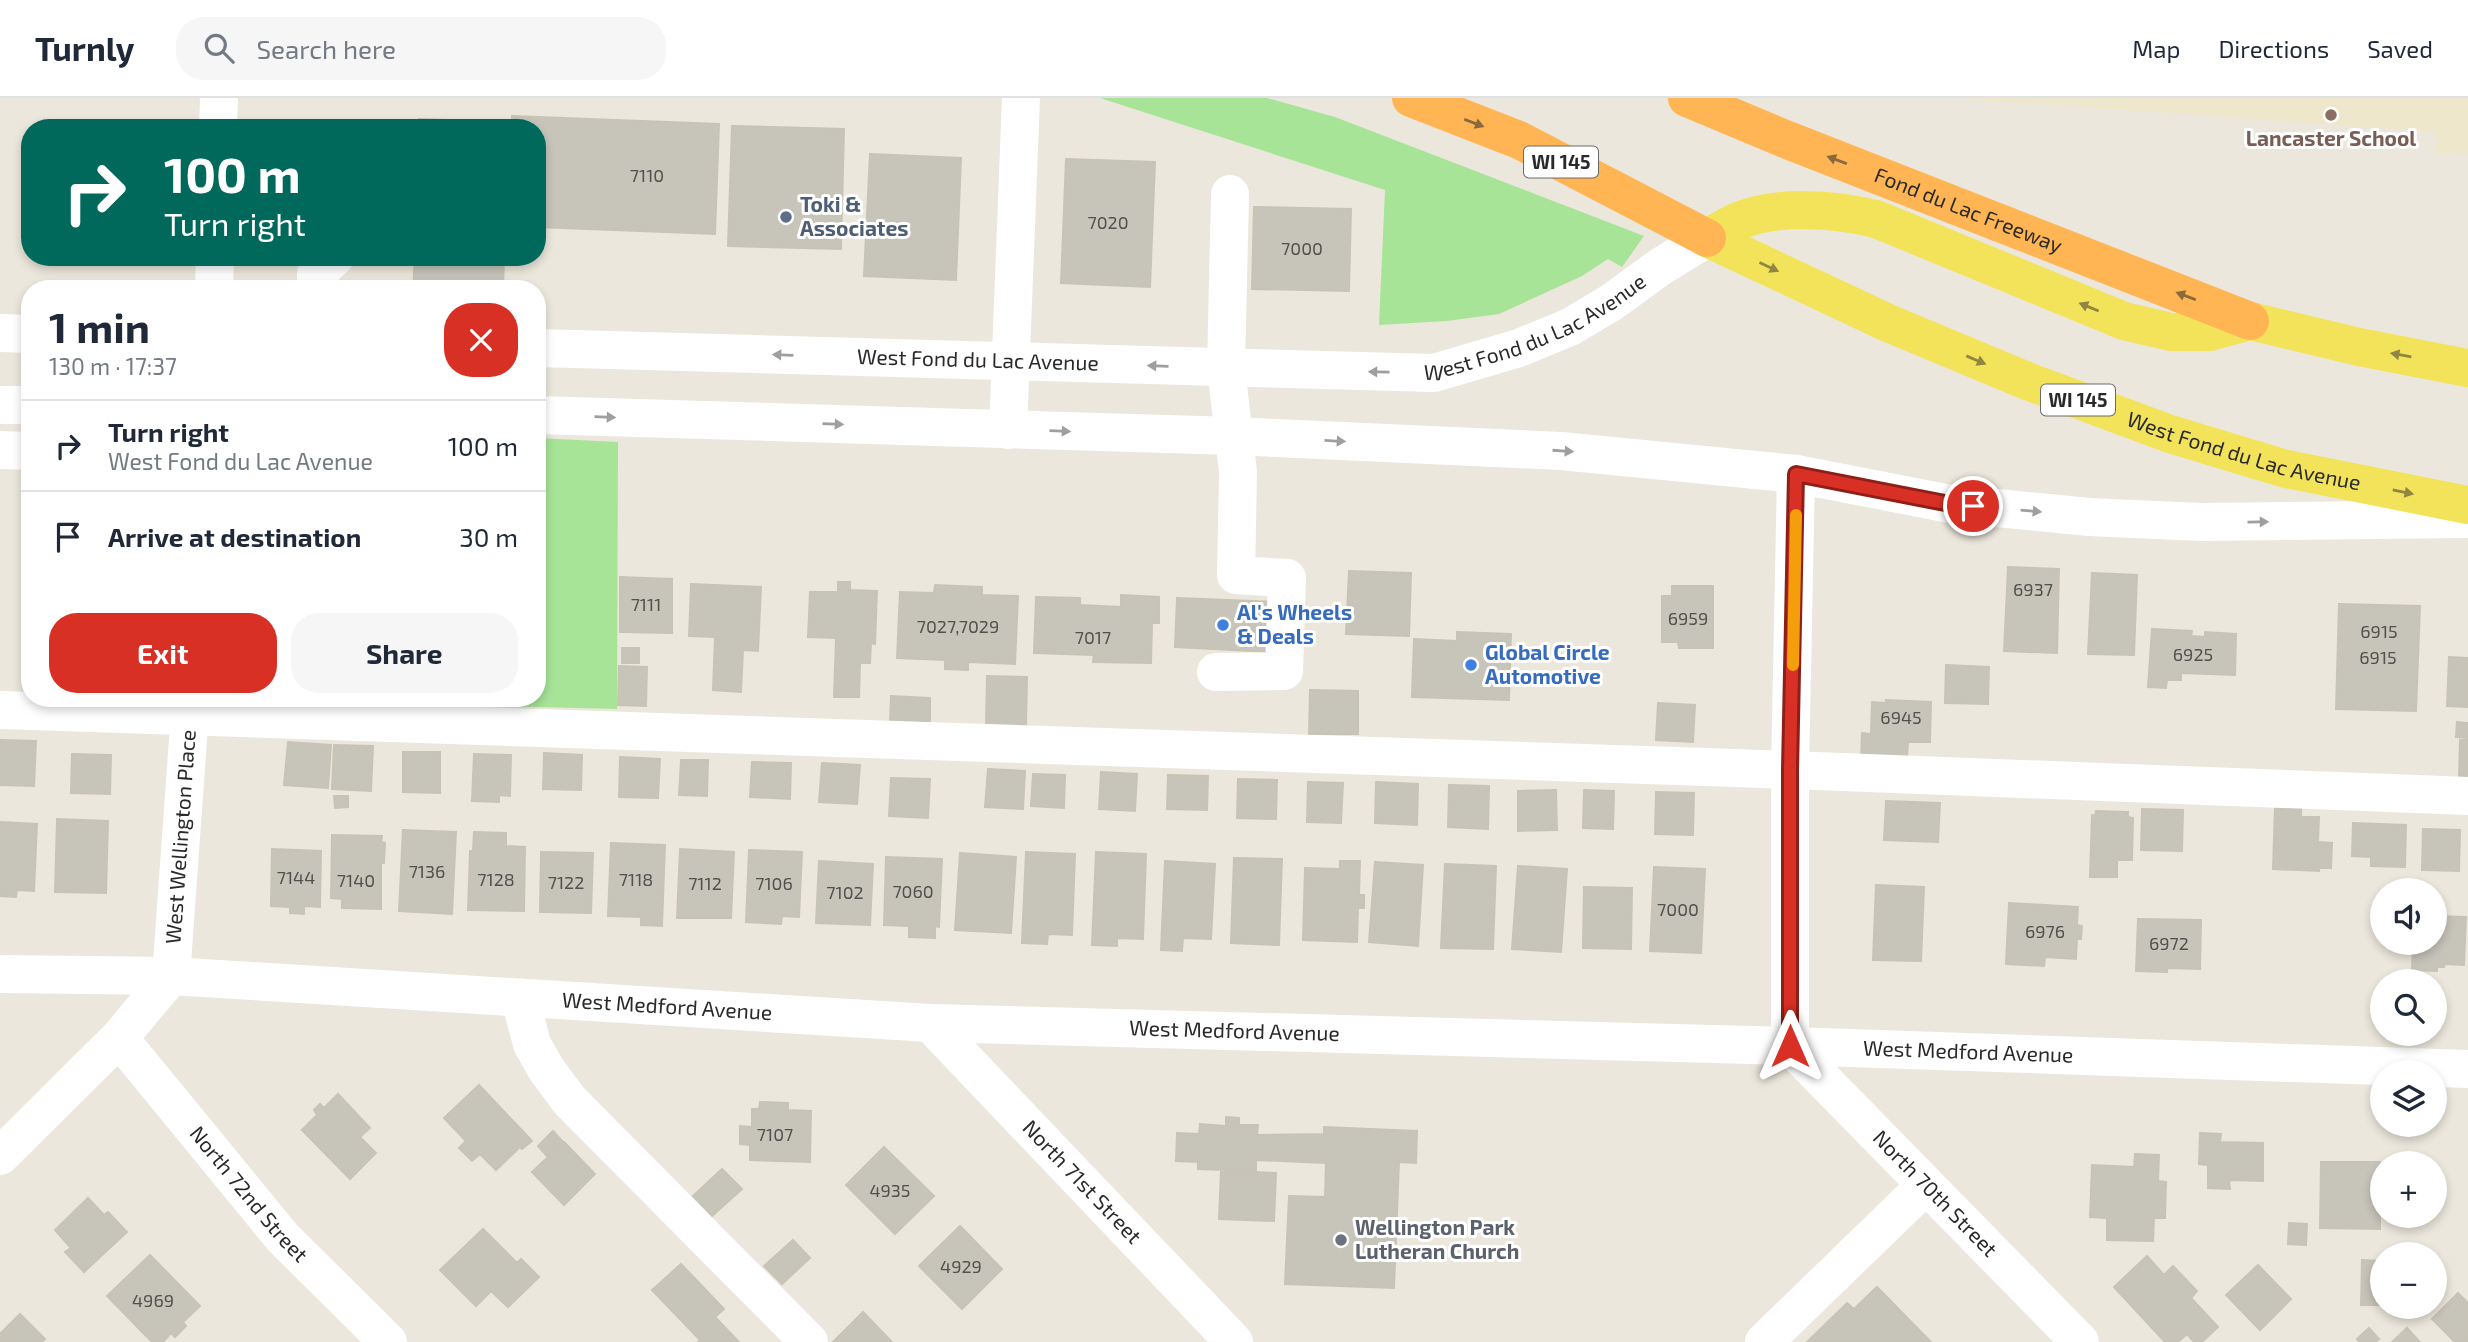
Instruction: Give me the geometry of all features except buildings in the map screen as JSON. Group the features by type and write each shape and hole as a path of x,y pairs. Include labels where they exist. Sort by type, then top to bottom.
{"highway":[{"name":"WI 145","path":"1410,98 1519,140 1707,238"},
{"name":"Fond du Lac Freeway","path":"1687,98 2250,321"}],"main road":[{"path":"1707,238 1738,221 1766,214 1823,209 1850,213 1876,219 2124,321 2171,332 2210,332 2250,321 2358,347 2468,368"},
{"name":"West Fond du Lac Avenue","path":"1707,238 1888,323 2027,381 2170,434 2286,469 2468,505"}],"street":[{"path":"218,119 219,98"},
{"path":"1008,429 1031,99"},
{"path":"1216,672 1283,671 1287,578 1236,575 1238,472 1226,368 1230,194"},
{"name":"West Fond du Lac Avenue","path":"546,348 1434,373 1519,348 1570,327 1707,238"},
{"path":"316,280 316,274 325,266"},
{"path":"0,333 21,334"},
{"path":"0,405 21,405"},
{"name":"West Fond du Lac Avenue","path":"546,415 1234,436 1561,451 1796,474 1945,503 2089,517 2201,522 2468,519"},
{"path":"0,450 21,451"},
{"path":"1790,1046 1790,770 1796,474"},
{"path":"0,710 190,707 2468,796"},
{"name":"West Wellington Place","path":"171,976 190,707"},
{"name":"West Medford Avenue","path":"0,974 171,976 930,1023 1790,1046 2468,1069"},
{"path":"0,1156 119,1038 171,976"},
{"path":"520,998 532,1044 546,1069 569,1100 809,1342"},
{"name":"North 71st Street","path":"930,1023 1234,1342"},
{"name":"North 72nd Street","path":"119,1038 283,1238 388,1342"},
{"name":"North 70th Street","path":"1790,1046 2080,1342"},
{"path":"1764,1342 1926,1185"}],"shaded area":[{"name":"Lancaster School","path":"1954,98 2468,98 2468,154 2436,153 2435,132"}],"green space":[{"path":"1100,98 1267,98 1335,117 1644,236 1622,267 1608,259 1582,276 1499,314 1447,321 1379,325 1385,190"},
{"path":"546,438 618,442 617,709 538,707 546,707"}],"slow traffic":[{"path":"1793,665 1796,515"}],"place":[{"name":"Lancaster School","path":"2331,115"},
{"name":"Toki & Associates","path":"786,217"},
{"name":"Al's Wheels & Deals","path":"1223,625"},
{"name":"Global Circle Automotive","path":"1471,665"},
{"name":"Wellington Park Lutheran Church","path":"1341,1240"}],"route":[{"path":"1790,1046 1790,770 1796,474 1973,506"}]}
